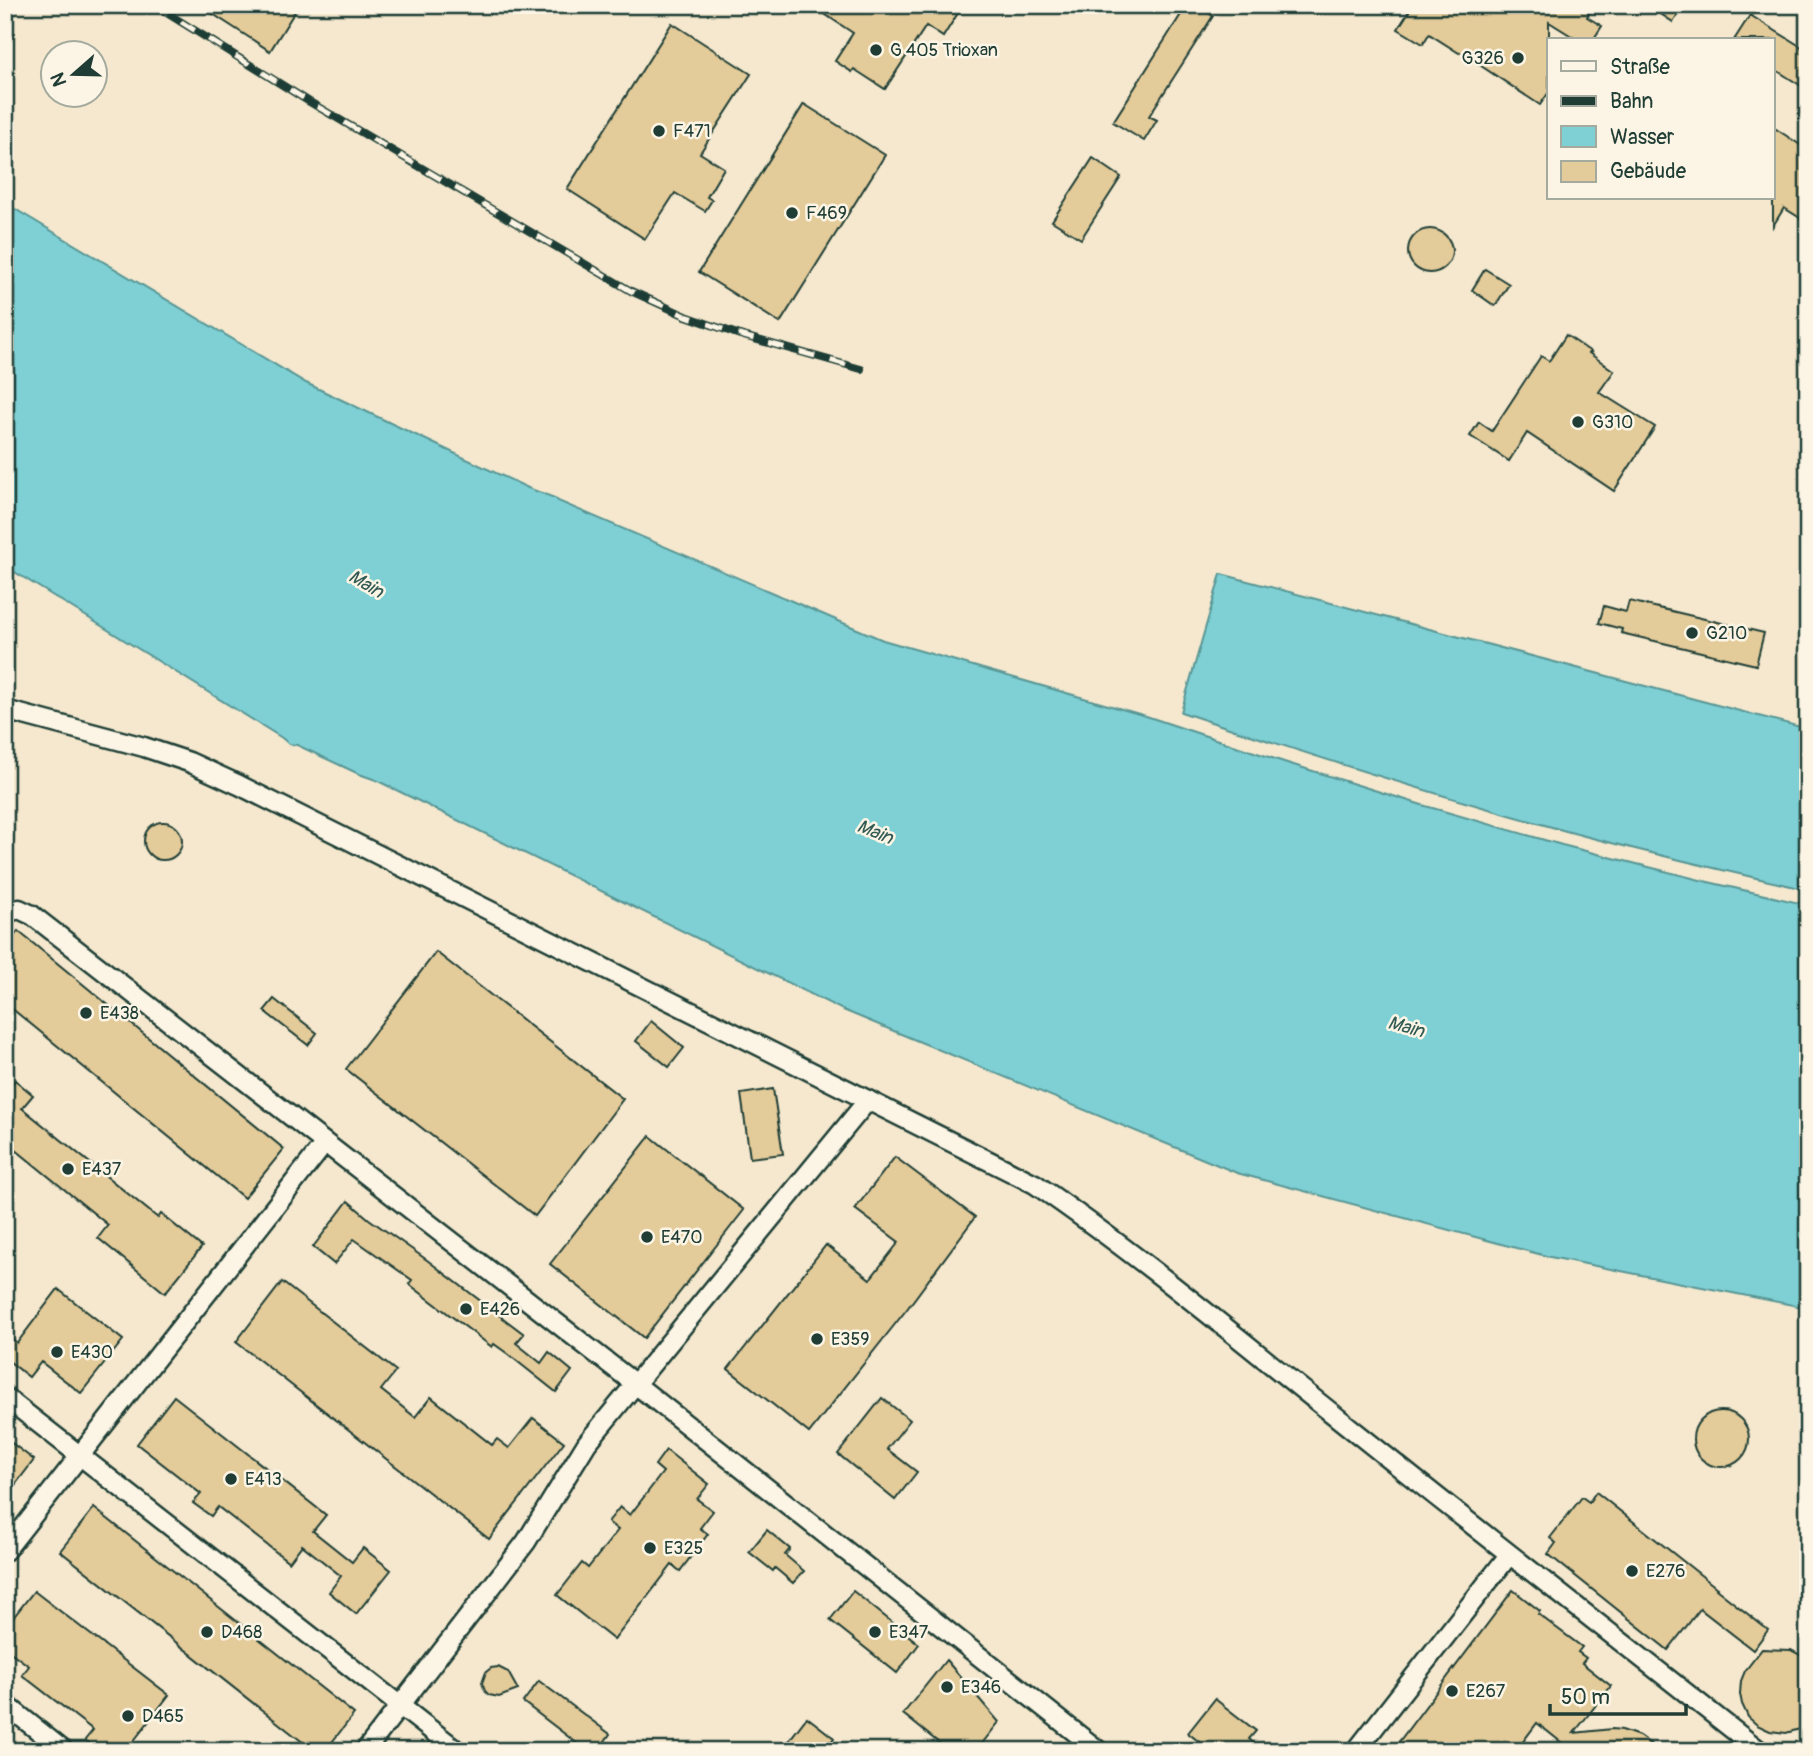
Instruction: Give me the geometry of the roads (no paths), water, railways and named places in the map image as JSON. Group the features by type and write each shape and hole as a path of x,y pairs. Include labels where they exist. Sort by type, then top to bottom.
{"street":[{"path":"5,710 144,747 202,768 372,850 1035,1184 1194,1304 1760,1751"},
{"path":"5,913 19,909 32,915 634,1383 1099,1751"},
{"path":"365,1751 526,1542 587,1443 868,1100"},
{"path":"5,1551 325,1143"},
{"path":"5,1397 458,1751"},
{"path":"1356,1751 1509,1555"},
{"path":"5,1704 64,1751"}],"water":[{"name":"Main","path":"5,203 306,383 528,488 883,640 1146,716 1422,805 1562,845 1808,905 1808,1308 1550,1257 1237,1173 843,1010 376,780 297,745 289,744 5,566"},
{"path":"1221,574 1808,729 1808,890 1626,847 1517,817 1181,712"}],"railway":[{"path":"154,5 308,101 631,291 686,316 740,335 861,369"}],"place":[{"name":"G 405 Trioxan","path":"876,50"},
{"name":"G326","path":"1518,58"},
{"name":"F471","path":"659,131"},
{"name":"F469","path":"792,213"},
{"name":"G310","path":"1578,422"},
{"name":"G210","path":"1692,633"},
{"name":"E438","path":"86,1013"},
{"name":"E437","path":"68,1169"},
{"name":"E470","path":"647,1237"},
{"name":"E426","path":"466,1309"},
{"name":"E359","path":"817,1339"},
{"name":"E430","path":"57,1352"},
{"name":"E413","path":"231,1479"},
{"name":"E325","path":"650,1548"},
{"name":"E276","path":"1632,1571"},
{"name":"D468","path":"207,1632"},
{"name":"E347","path":"875,1632"},
{"name":"E346","path":"947,1687"},
{"name":"E267","path":"1452,1691"},
{"name":"D465","path":"128,1716"}]}
